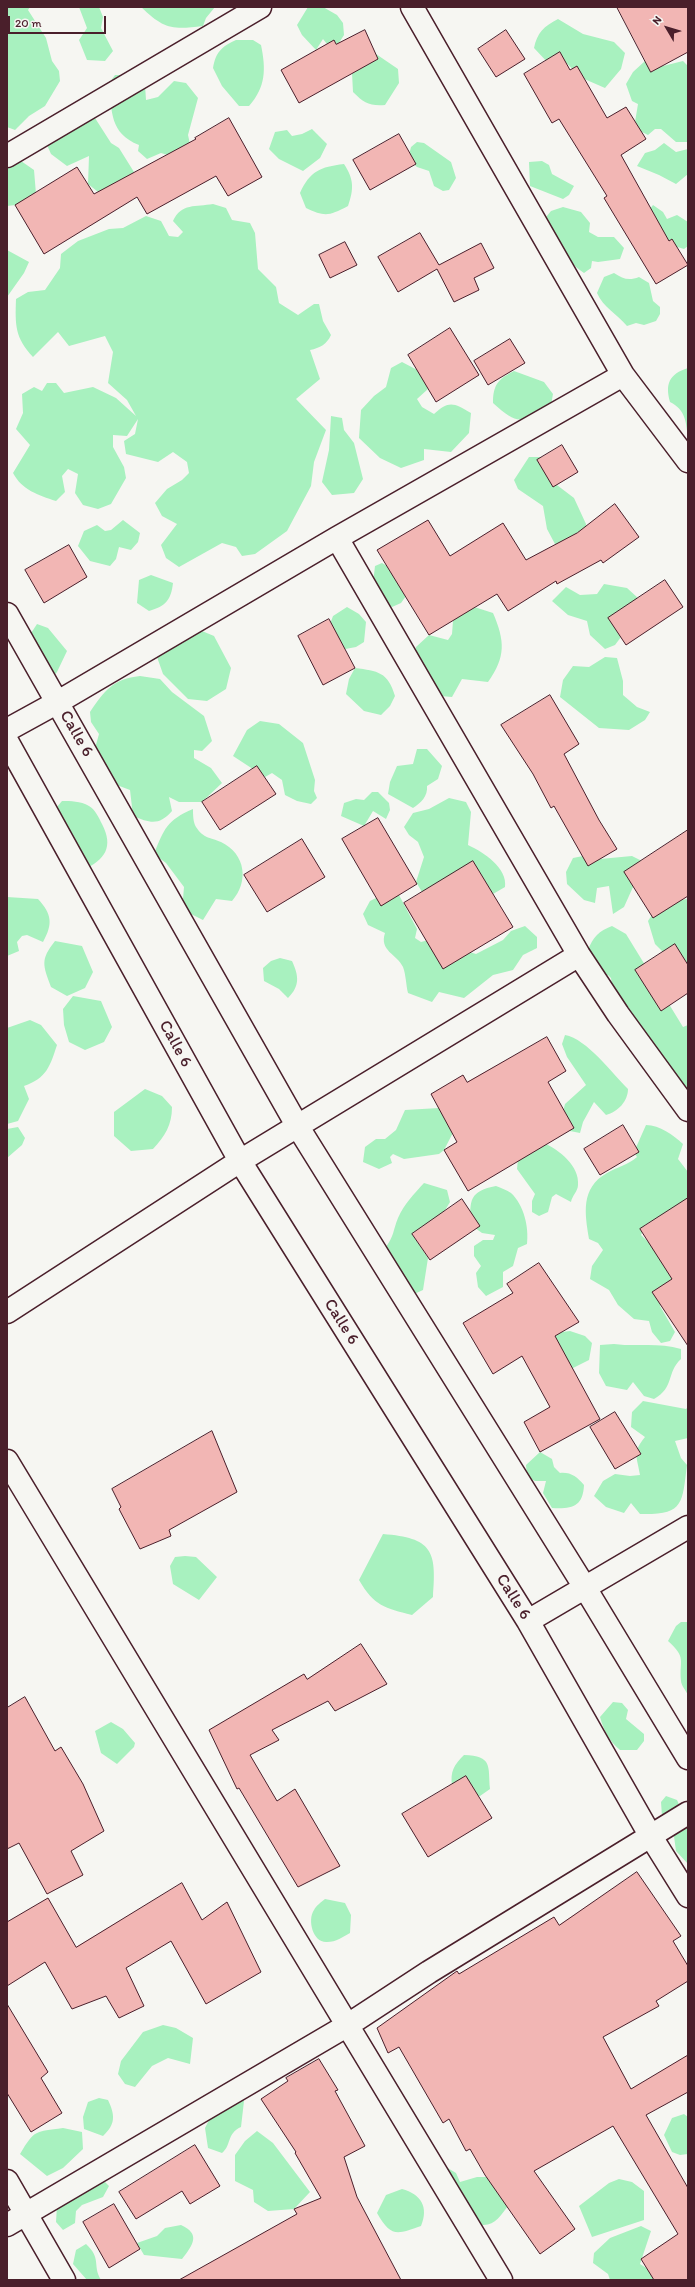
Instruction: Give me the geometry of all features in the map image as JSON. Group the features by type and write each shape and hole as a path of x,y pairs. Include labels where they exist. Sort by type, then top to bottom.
{"street":[{"path":"7,156 260,7"},
{"path":"412,7 623,376 688,461"},
{"path":"7,730 58,702 337,538 623,376"},
{"path":"337,538 579,954 618,1014 688,1110"},
{"name":"Calle 6","path":"7,614 298,1127 584,1586 688,1758"},
{"name":"Calle 6","path":"7,741 240,1161 528,1621 650,1835 688,1896"},
{"path":"7,1312 240,1161 298,1127 579,954"},
{"path":"7,1461 501,2280"},
{"path":"528,1621 584,1586 688,1526"},
{"path":"7,2225 348,2025 650,1835 688,1813"},
{"path":"7,2182 64,2280"}],"green space":[{"path":"7,7 30,7 28,10 46,38 52,61 59,71 60,81 45,106 29,116 15,130 7,127"},
{"path":"79,7 99,7 103,17 101,28 113,51 105,61 87,60 79,40 87,28"},
{"path":"141,7 215,7 206,18 203,26 176,28 156,20"},
{"path":"308,7 323,7 337,15 343,23 344,35 337,46 327,44 323,39 316,50 302,35 297,25"},
{"path":"558,19 583,34 614,42 625,53 621,69 605,88 582,78 561,58 550,65 534,48 537,38 542,30"},
{"path":"236,40 253,40 261,45 264,62 262,85 255,99 249,106 239,106 222,86 213,68 220,51 226,45"},
{"path":"376,54 398,69 399,83 385,105 367,103 353,92 352,73 357,62"},
{"path":"645,61 663,66 683,61 688,66 688,142 676,142 661,129 655,129 648,135 634,128 638,104 632,101 626,84 633,72"},
{"path":"115,75 131,75 145,85 146,100 158,97 174,81 186,83 198,98 188,135 190,144 187,161 161,153 147,159 138,151 139,145 129,140 122,134 114,121 108,85"},
{"path":"76,108 85,111 95,118 111,143 119,148 134,172 129,183 102,195 88,184 89,156 67,166 51,154 47,145 51,131 63,110"},
{"path":"312,129 327,144 320,158 303,171 279,159 269,149 275,132 287,130 292,136 302,134"},
{"path":"417,142 424,143 451,162 456,178 449,190 443,191 434,186 429,171 417,167 408,159 411,147"},
{"path":"664,143 676,152 688,149 688,174 676,184 637,166 645,153 655,150"},
{"path":"21,161 34,170 36,194 32,203 7,206 7,168"},
{"path":"542,161 549,165 552,174 574,186 569,195 563,199 530,186 529,162"},
{"path":"344,164 350,174 352,184 348,206 336,212 327,214 318,213 306,208 300,193 312,175 322,169"},
{"path":"213,204 226,208 232,220 250,223 255,233 258,269 276,287 279,303 298,315 314,304 319,304 323,321 331,335 323,345 310,350 320,379 296,399 326,430 314,462 311,486 287,531 255,554 242,556 236,547 222,543 179,567 166,558 161,545 177,524 162,516 155,503 167,489 182,480 189,473 187,462 173,452 158,462 126,454 124,441 135,434 138,419 127,436 113,435 113,447 124,467 126,478 111,504 98,509 83,505 75,493 78,474 68,469 62,476 65,492 56,501 26,488 13,473 30,445 16,429 23,413 22,394 34,387 42,391 47,383 56,383 64,393 93,387 116,398 136,416 127,400 108,383 113,352 105,336 69,346 58,332 33,357 23,344 17,331 16,299 28,292 45,290 60,268 61,254 78,241 109,229 123,228 146,216 161,221 169,236 178,237 183,232 173,221 180,211 190,207"},
{"path":"653,205 663,212 667,219 677,215 688,222 688,246 684,249 674,246 643,218"},
{"path":"563,207 581,212 590,223 589,232 598,237 614,237 624,248 620,259 598,262 592,261 591,268 584,273 570,262 560,248 546,217 551,211"},
{"path":"7,250 29,262 24,273 7,297"},
{"path":"614,273 626,279 639,277 649,283 653,301 660,307 660,314 656,321 644,325 636,323 627,326 606,306 597,293 604,277"},
{"path":"402,362 423,373 428,389 417,399 422,407 434,414 444,407 452,404 471,413 469,433 451,452 424,449 424,460 401,468 380,458 359,438 361,410 374,396 386,387 391,368"},
{"path":"688,368 688,439 684,417 679,409 670,402 668,385 676,373"},
{"path":"514,371 544,382 553,394 551,405 527,418 516,419 509,416 493,403 495,387 500,380"},
{"path":"331,416 342,418 344,430 354,443 363,479 354,493 332,495 322,482 329,450"},
{"path":"529,457 542,457 549,479 574,498 586,524 586,547 579,554 555,544 547,529 543,506 518,489 514,480"},
{"path":"123,520 140,533 138,542 131,550 119,547 116,559 110,566 90,561 78,546 84,531 97,525 105,531 111,530"},
{"path":"382,563 387,566 406,596 401,603 392,607 380,602 373,583 375,566"},
{"path":"151,575 173,583 171,594 167,602 160,607 149,611 137,603 139,580"},
{"path":"604,584 627,588 638,598 621,637 615,645 605,649 590,635 587,621 568,615 552,601 566,587 580,595 597,594"},
{"path":"468,605 493,613 500,632 502,649 498,665 488,682 462,679 452,697 429,695 412,661 416,647 429,635 448,640 452,634 453,621"},
{"path":"347,607 359,614 366,622 364,642 356,647 340,650 329,627 333,616"},
{"path":"37,624 48,628 67,651 57,672 50,681 22,647"},
{"path":"202,631 214,636 231,668 226,689 207,701 188,699 163,674 157,657 172,642 182,636 188,633"},
{"path":"605,657 617,658 623,681 623,695 637,707 650,712 645,720 629,730 599,728 560,697 563,680 573,666 589,667"},
{"path":"355,668 370,670 381,674 389,682 395,696 390,706 381,715 364,711 346,694 349,679"},
{"path":"140,676 160,679 172,692 204,716 212,741 202,751 194,750 194,758 211,768 222,783 202,802 179,802 169,797 172,811 163,819 154,822 133,816 130,790 101,779 94,752 99,734 91,722 90,712 110,687 123,680"},
{"path":"260,721 279,724 303,743 315,780 314,791 317,798 311,804 297,801 285,795 282,780 272,773 265,777 233,756 247,730"},
{"path":"417,749 427,749 442,766 438,779 427,786 423,799 413,808 388,794 390,782 397,766 413,764"},
{"path":"372,792 378,792 389,803 390,810 386,819 373,811 364,826 341,816 344,803 356,799 364,800"},
{"path":"449,798 466,802 471,812 468,845 487,856 503,873 505,887 493,894 481,890 422,892 416,882 424,857 418,842 409,835 404,827 413,813 429,809"},
{"path":"62,801 79,802 91,807 98,816 106,832 107,846 102,857 97,862 83,870 49,843 48,825 51,816"},
{"path":"193,809 193,818 196,827 202,834 221,842 236,854 240,861 243,877 237,894 232,901 216,899 203,920 189,913 183,899 184,887 166,863 154,854 164,832 172,821"},
{"path":"583,856 600,859 632,856 642,861 640,879 633,887 624,907 613,914 609,886 597,888 595,903 584,900 567,884 566,872 573,858"},
{"path":"392,890 399,895 417,929 415,938 421,942 429,940 476,954 503,940 511,931 525,926 537,937 537,948 523,955 513,970 493,975 464,998 439,992 432,1002 408,993 403,967 384,944 385,933 368,925 363,914 370,901"},
{"path":"7,897 38,899 43,904 48,914 50,924 43,942 27,935 22,936 17,942 19,951 7,956"},
{"path":"688,899 688,986 675,964 655,944 648,921 656,910 665,904"},
{"path":"612,926 626,934 683,1027 688,1025 688,1089 673,1083 613,991 611,978 608,975 600,978 588,950 592,941 597,935 603,930"},
{"path":"55,941 82,946 93,972 85,988 67,996 51,987 46,973 44,963 45,958"},
{"path":"280,958 292,961 297,976 295,989 288,998 279,989 264,981 263,968 271,961"},
{"path":"73,996 101,1001 112,1027 104,1042 85,1050 69,1042 64,1025 63,1009"},
{"path":"30,1020 41,1025 57,1045 50,1065 43,1075 32,1083 24,1086 29,1099 18,1121 7,1124 7,1028"},
{"path":"565,1035 582,1043 607,1066 628,1089 628,1093 622,1105 610,1114 606,1115 594,1102 583,1122 580,1133 570,1131 561,1120 565,1104 586,1085 567,1057 562,1044"},
{"path":"145,1089 162,1096 172,1107 171,1119 164,1135 153,1149 131,1151 114,1136 114,1112"},
{"path":"439,1108 457,1125 444,1150 439,1154 404,1159 393,1154 390,1157 392,1163 379,1169 363,1162 365,1147 376,1139 385,1139 396,1130 405,1110"},
{"path":"646,1125 651,1125 671,1134 683,1144 678,1159 688,1172 688,1201 645,1225 641,1235 677,1270 660,1306 675,1332 670,1341 661,1343 652,1332 649,1321 634,1319 618,1305 609,1290 590,1279 592,1266 603,1250 598,1243 589,1239 586,1220 586,1202 588,1194 598,1179 637,1157 634,1152"},
{"path":"18,1127 25,1138 22,1145 7,1158 7,1129"},
{"path":"544,1143 562,1154 572,1165 576,1171 578,1185 571,1202 556,1194 552,1197 548,1212 539,1216 532,1212 532,1201 535,1194 517,1169 518,1159"},
{"path":"424,1183 447,1190 450,1202 444,1212 412,1234 428,1258 423,1290 412,1295 385,1248 392,1237 403,1208"},
{"path":"496,1186 511,1193 516,1198 525,1217 527,1244 518,1248 513,1266 503,1272 503,1287 486,1296 478,1287 476,1273 481,1266 474,1256 474,1246 483,1240 493,1240 495,1235 482,1233 471,1225 470,1209 473,1198 476,1194 487,1188"},
{"path":"570,1331 585,1336 592,1343 589,1360 573,1368 559,1370 540,1345 562,1332"},
{"path":"600,1345 656,1345 681,1349 681,1359 673,1369 665,1390 654,1399 644,1396 633,1382 627,1390 606,1386 599,1373"},
{"path":"643,1401 686,1409 688,1407 688,1438 675,1441 681,1458 687,1465 684,1489 682,1498 673,1509 654,1514 640,1514 631,1503 624,1513 606,1507 594,1496 603,1481 615,1474 630,1476 640,1475 636,1455 638,1447 645,1437 631,1427 632,1412"},
{"path":"540,1452 552,1459 554,1467 560,1473 567,1473 574,1476 584,1485 581,1498 575,1505 565,1508 552,1508 543,1493 546,1481 535,1481 527,1477 526,1465"},
{"path":"383,1534 412,1539 421,1543 428,1549 432,1557 434,1568 433,1597 412,1615 381,1605 364,1589 359,1580"},
{"path":"175,1557 196,1557 217,1577 199,1600 173,1584 170,1566"},
{"path":"681,1622 688,1622 688,1695 681,1683 680,1656 678,1651 668,1641 676,1626"},
{"path":"613,1702 622,1703 628,1710 626,1719 644,1734 644,1741 637,1750 620,1750 605,1731 600,1717"},
{"path":"111,1722 123,1729 135,1743 134,1747 117,1764 101,1753 95,1731"},
{"path":"464,1755 473,1756 484,1760 489,1768 490,1789 480,1796 466,1799 452,1786 452,1772"},
{"path":"666,1796 677,1800 688,1824 688,1864 676,1851 673,1829 662,1816 661,1802"},
{"path":"325,1899 345,1903 351,1915 350,1933 330,1942 318,1939 311,1925 314,1910"},
{"path":"163,2025 176,2028 193,2038 190,2064 168,2058 152,2066 135,2087 125,2084 118,2074 121,2061 143,2032"},
{"path":"232,2094 244,2101 241,2127 233,2133 227,2147 222,2153 208,2148 205,2128 211,2116"},
{"path":"99,2098 108,2100 113,2115 112,2123 103,2136 84,2129 83,2117 88,2102"},
{"path":"684,2114 688,2117 688,2154 680,2155 672,2152 664,2135 672,2118"},
{"path":"63,2128 82,2132 83,2149 63,2168 47,2176 20,2154 29,2140 37,2133 41,2131"},
{"path":"257,2131 273,2143 310,2192 294,2209 268,2211 254,2202 253,2190 235,2181 235,2155 245,2141"},
{"path":"446,2167 456,2173 460,2182 477,2177 499,2177 508,2206 494,2222 487,2225 482,2225 468,2203 445,2203"},
{"path":"101,2178 109,2186 103,2197 82,2205 76,2211 75,2223 63,2230 56,2222 57,2206 64,2204"},
{"path":"619,2179 632,2182 644,2191 644,2220 592,2237 579,2206 609,2183"},
{"path":"402,2189 414,2194 422,2202 424,2213 421,2226 406,2231 395,2232 386,2226 377,2213 386,2195"},
{"path":"181,2225 187,2228 193,2236 192,2244 182,2259 144,2255 137,2243 157,2236 165,2228"},
{"path":"641,2226 651,2231 640,2264 651,2271 654,2280 610,2280 608,2274 593,2263 594,2253 610,2238"},
{"path":"86,2244 94,2254 98,2275 101,2280 87,2280 73,2264 76,2250"}],"building":[{"path":"617,7 688,7 688,52 651,72"},
{"path":"365,30 378,59 299,103 281,70 334,40 336,44"},
{"path":"506,30 525,59 496,77 478,49"},
{"path":"560,52 570,70 577,66 607,118 626,107 646,139 621,155 669,241 672,239 688,265 656,284 604,198 607,196 559,119 552,123 524,74"},
{"path":"229,118 262,177 228,196 216,176 147,214 137,197 44,254 15,205 77,167 94,194 196,139 195,138"},
{"path":"399,134 416,164 370,190 353,160"},
{"path":"420,233 439,265 481,243 494,268 474,278 479,290 454,302 437,269 398,292 378,257"},
{"path":"345,242 357,265 330,278 319,255"},
{"path":"450,328 479,375 436,402 408,355"},
{"path":"510,339 525,363 488,385 474,361"},
{"path":"562,445 578,472 553,487 537,460"},
{"path":"615,504 639,537 603,563 601,560 557,584 556,581 508,611 497,594 429,635 377,550 428,520 450,556 503,523 526,560 577,533"},
{"path":"69,545 87,577 44,603 25,570"},
{"path":"665,580 683,607 626,645 608,618"},
{"path":"329,619 355,668 323,685 298,636"},
{"path":"550,695 579,744 564,754 599,820 617,849 588,866 554,806 551,808 533,774 501,725"},
{"path":"257,766 276,794 220,830 202,802"},
{"path":"378,818 417,884 381,906 342,839"},
{"path":"688,830 688,896 653,918 624,872"},
{"path":"302,839 325,877 267,912 244,875"},
{"path":"473,861 513,927 443,969 404,903"},
{"path":"675,944 688,965 688,993 661,1011 635,970"},
{"path":"547,1037 566,1071 548,1082 574,1128 468,1191 444,1150 457,1142 431,1094 463,1075 467,1082"},
{"path":"623,1125 639,1152 600,1175 584,1149"},
{"path":"688,1198 688,1346 652,1292 672,1279 640,1229"},
{"path":"462,1199 480,1226 430,1260 412,1234"},
{"path":"539,1263 579,1322 555,1336 600,1419 540,1452 524,1422 550,1407 522,1356 493,1374 463,1323 513,1293 507,1284"},
{"path":"615,1412 641,1454 615,1469 590,1427"},
{"path":"212,1431 237,1492 169,1530 171,1536 140,1549 119,1509 121,1507 112,1489"},
{"path":"361,1644 387,1684 335,1711 328,1701 272,1730 279,1740 250,1755 277,1801 295,1789 340,1866 298,1887 239,1788 237,1789 209,1730 304,1674 307,1679"},
{"path":"25,1697 55,1751 61,1747 83,1784 104,1831 71,1851 83,1875 47,1894 19,1843 7,1849 7,1708"},
{"path":"466,1776 492,1818 428,1857 402,1814"},
{"path":"637,1872 681,1936 673,1941 688,1966 688,1981 656,2001 659,2006 603,2037 631,2089 688,2055 688,2092 646,2115 688,2188 688,2280 654,2280 641,2259 678,2234 613,2126 534,2171 575,2229 540,2254 485,2175 470,2149 466,2151 449,2119 443,2123 399,2047 388,2053 377,2028 457,1971 459,1974 554,1917 559,1925"},
{"path":"182,1883 202,1920 227,1902 261,1972 206,2004 171,1941 126,1968 144,2006 119,2018 106,1996 72,2009 45,1962 7,1986 7,1922 48,1898 76,1947"},
{"path":"7,2004 48,2072 41,2078 62,2113 31,2132 7,2093"},
{"path":"319,2059 338,2090 335,2091 365,2146 344,2157 357,2197 401,2280 179,2280 297,2214 294,2209 321,2198 295,2153 296,2152 261,2099 288,2081 286,2078"},
{"path":"195,2145 220,2186 190,2204 182,2191 136,2219 119,2192"},
{"path":"114,2204 140,2249 109,2268 83,2222"}]}
